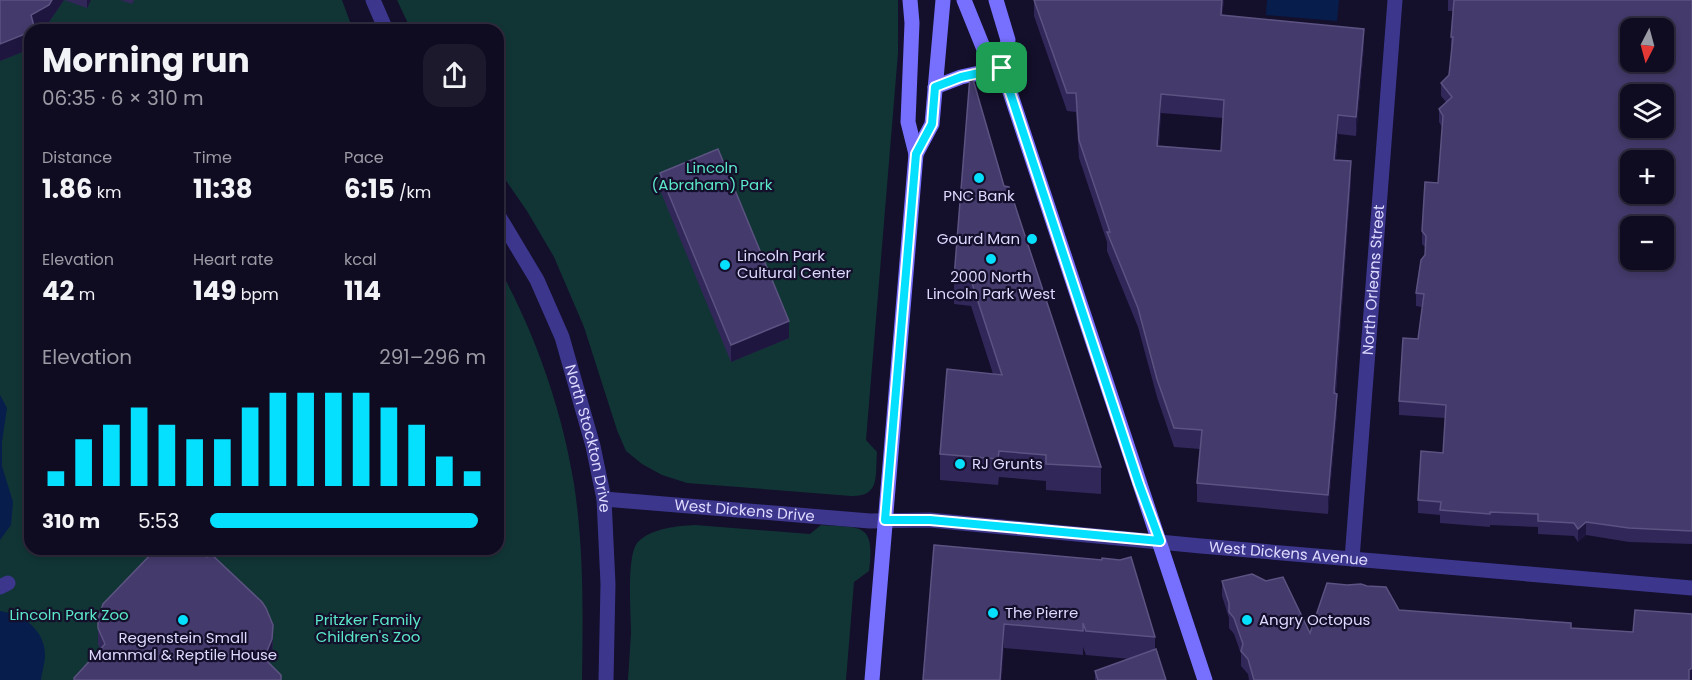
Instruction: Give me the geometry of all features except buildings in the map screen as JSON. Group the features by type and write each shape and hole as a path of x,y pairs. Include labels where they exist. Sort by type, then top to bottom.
{"main road":[{"path":"872,680 916,154 908,122 912,23 910,0"},
{"path":"916,154 932,124 943,0"},
{"path":"964,0 983,46 1002,68 1205,680"},
{"path":"996,0 1008,40 1002,68"},
{"path":"935,87 961,77 1002,68"}],"street":[{"path":"373,0 383,24"},
{"name":"North Orleans Street","path":"1352,559 1395,0"},
{"name":"North Stockton Drive","path":"504,225 537,280 562,337 593,446 603,499 608,584 606,680"},
{"name":"West Dickens Drive","path":"603,499 885,520"},
{"name":"West Dickens Avenue","path":"885,520 930,520 1692,588"}],"green space":[{"name":"Lincoln Park Zoo","path":"0,0 342,0 351,24 24,24 24,555 504,555 504,278 524,318 545,372 569,456 577,508 581,557 582,680 0,680"},
{"name":"Lincoln (Abraham) Park","path":"397,0 898,0 898,53 866,440 877,452 876,476 872,489 861,495 851,496 687,483 662,475 642,464 626,451 584,327 554,257 504,178 504,24 408,24"},
{"path":"695,525 810,534 821,525 856,528 868,536 869,571 854,582 846,680 628,680 631,571 634,549 644,537 657,531"}],"water":[{"path":"1267,0 1339,0 1337,21 1266,15"},
{"path":"0,395 7,408 2,442 2,466 13,502 11,525 0,540"},
{"path":"0,611 17,616 37,631 44,646 45,655 41,680 0,680"}],"place":[{"name":"PNC Bank","path":"979,178"},
{"name":"Gourd Man","path":"1032,239"},
{"name":"2000 North Lincoln Park West","path":"991,259"},
{"name":"Lincoln Park Cultural Center","path":"725,265"},
{"name":"RJ Grunts","path":"960,464"},
{"name":"The Pierre","path":"993,613"},
{"name":"Regenstein Small Mammal & Reptile House","path":"183,620"},
{"name":"Angry Octopus","path":"1247,620"}],"route":[{"path":"1002,68 1147,509 1160,541 930,520 885,520 916,154 932,124 935,87 961,77 1002,68"}],"park label":[{"name":"Pritzker Family Children's Zoo","path":"368,628"}]}
